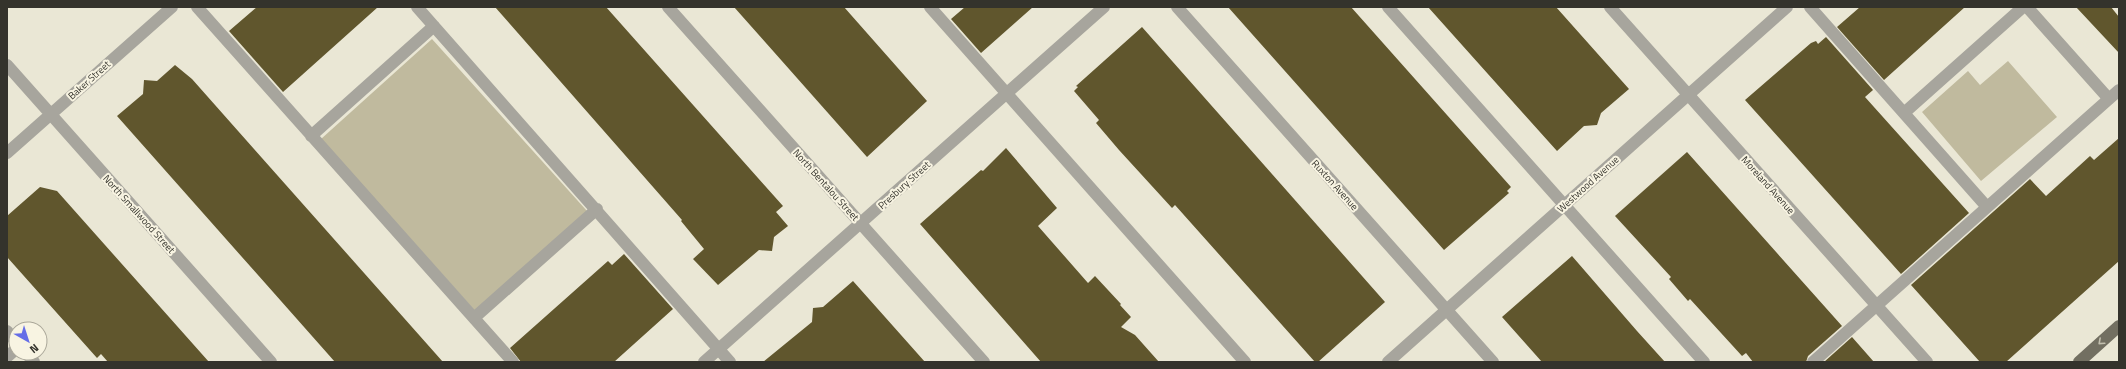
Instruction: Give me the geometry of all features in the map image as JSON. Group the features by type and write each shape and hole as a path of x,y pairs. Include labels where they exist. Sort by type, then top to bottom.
{"main road":[{"path":"2079,362 2119,326"}],"street":[{"name":"Baker Street","path":"7,153 172,7"},
{"path":"197,7 513,362"},
{"path":"417,7 597,209 730,362"},
{"name":"North Bentalou Street","path":"668,7 984,362"},
{"path":"930,7 1245,362"},
{"name":"Presbury Street","path":"704,362 1104,7"},
{"name":"Ruxton Avenue","path":"1177,7 1492,362"},
{"path":"1388,7 1704,362"},
{"name":"Moreland Avenue","path":"1610,7 1927,362"},
{"name":"Westwood Avenue","path":"1388,362 1787,7"},
{"path":"1810,7 1988,207"},
{"path":"1904,113 2023,7"},
{"path":"2027,7 2109,99"},
{"path":"311,136 434,26"},
{"name":"North Smallwood Street","path":"7,65 271,362"},
{"path":"1813,362 2119,90"},
{"path":"474,318 597,209"}],"shaded area":[{"path":"432,39 587,211 475,311 321,139"},
{"path":"2008,61 2057,117 1981,181 1922,112 1968,71 1980,85"}],"building":[{"path":"257,7 378,7 283,92 229,31"},
{"path":"495,7 606,7 783,206 776,212 788,226 774,237 772,251 759,250 718,285 693,259 704,249 681,221 682,220"},
{"path":"734,7 844,7 927,101 867,157"},
{"path":"965,7 1033,7 981,53 951,19"},
{"path":"1228,7 1351,7 1511,187 1507,191 1509,193 1444,250"},
{"path":"1428,7 1556,7 1629,89 1601,113 1597,125 1584,126 1557,151"},
{"path":"1860,7 1965,7 1884,80 1837,27"},
{"path":"2076,7 2111,7 2119,17 2119,53"},
{"path":"1142,27 1385,302 1318,362 1315,362 1175,205 1172,208 1119,150 1096,123 1099,120 1074,91 1078,87 1076,86"},
{"path":"1826,37 1873,90 1865,97 1969,213 1901,274 1745,100 1811,43 1816,41 1818,44"},
{"path":"175,65 192,79 443,362 335,362 117,116 143,94 144,80 157,81"},
{"path":"2119,138 2119,261 2006,362 1980,362 1911,285 2030,179 2046,196 2090,156 2094,160"},
{"path":"1006,148 1057,208 1038,226 1088,283 1095,276 1121,304 1120,305 1131,317 1121,327 1135,335 1159,362 1041,362 920,224 981,170 983,171"},
{"path":"1687,152 1842,326 1808,356 1806,362 1753,362 1746,353 1742,356 1690,299 1688,301 1669,279 1671,277 1615,216"},
{"path":"40,187 57,191 209,362 108,362 101,354 97,358 7,257 7,216"},
{"path":"624,254 673,309 614,362 521,362 510,348 608,261 612,265"},
{"path":"1572,256 1665,362 1542,362 1502,317"},
{"path":"853,281 925,362 763,362 812,322 813,308 823,307"},
{"path":"1852,337 1874,362 1824,362"}]}
